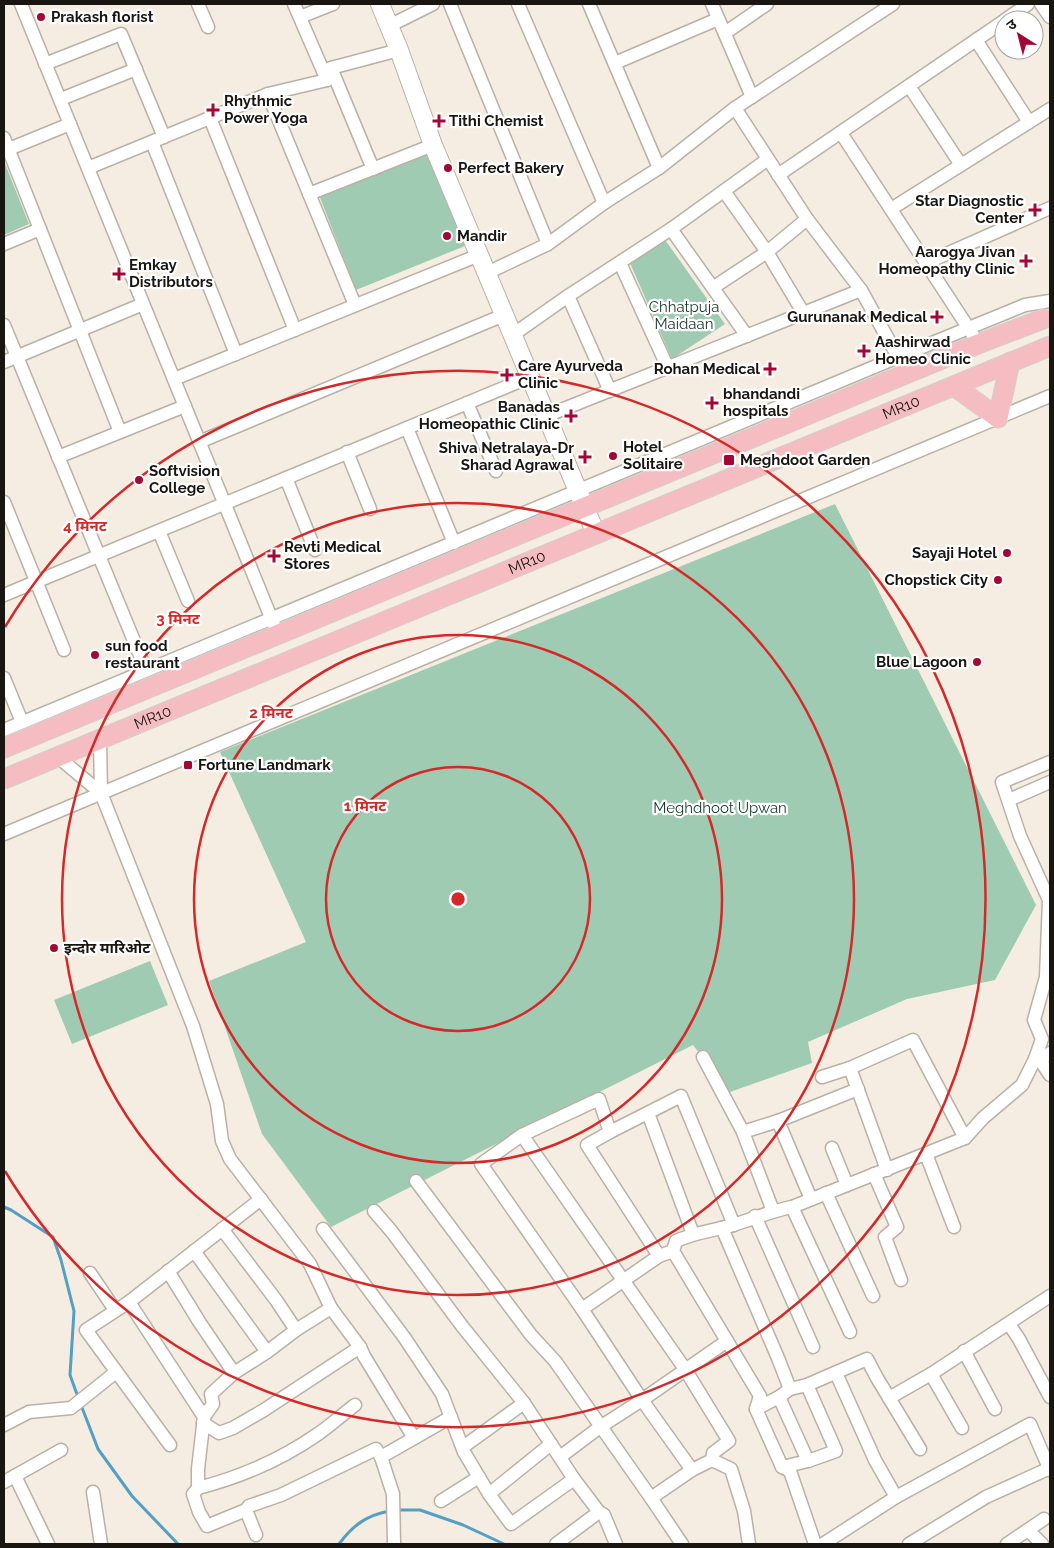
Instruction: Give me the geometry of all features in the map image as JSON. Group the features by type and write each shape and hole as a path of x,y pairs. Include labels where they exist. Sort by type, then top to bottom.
{"main road":[{"name":"MR10","path":"4,748 274,626 974,336 1047,312"},
{"path":"1047,312 1043,329 1045,338 1050,346"},
{"name":"MR10","path":"4,779 1050,346"},
{"path":"954,386 998,418 1010,362"}],"street":[{"path":"21,4 274,626"},
{"path":"198,4 208,27"},
{"path":"294,4 373,169"},
{"path":"300,17 333,4"},
{"path":"380,4 433,144 596,534"},
{"path":"389,26 433,4"},
{"path":"450,4 548,244"},
{"path":"518,4 604,204"},
{"path":"589,4 659,168"},
{"path":"712,4 752,97"},
{"path":"725,33 767,4"},
{"path":"487,273 548,244 659,168 734,108 893,4"},
{"path":"1041,4 1050,17"},
{"path":"615,63 718,19"},
{"path":"778,175 994,27"},
{"path":"45,64 121,34 164,137"},
{"path":"976,40 1029,122"},
{"path":"88,168 268,94 399,50"},
{"path":"61,99 136,69"},
{"path":"910,86 961,165"},
{"path":"268,94 355,305"},
{"path":"734,108 807,219 861,290 898,357"},
{"path":"891,209 1050,109"},
{"path":"210,118 295,330"},
{"path":"70,124 5,146 40,229 120,432"},
{"path":"841,133 974,336"},
{"path":"152,142 236,354"},
{"path":"309,194 433,144"},
{"path":"514,334 568,296 671,229 768,159"},
{"path":"724,191 767,252 804,314"},
{"path":"926,263 1050,208"},
{"path":"714,287 767,252 807,219"},
{"path":"4,244 40,229"},
{"path":"671,229 747,336"},
{"path":"174,379 479,255"},
{"path":"620,263 668,368"},
{"path":"546,416 861,290"},
{"path":"568,296 610,391"},
{"path":"4,730 146,670 274,626 454,542 581,499 898,357 974,336 1025,306 1050,301"},
{"path":"4,362 143,304"},
{"path":"199,442 504,315"},
{"path":"4,325 146,670"},
{"path":"4,595 530,377"},
{"path":"4,834 1050,396"},
{"path":"467,403 496,471"},
{"path":"58,457 185,406"},
{"path":"407,428 454,542"},
{"path":"347,452 370,510"},
{"path":"286,478 314,550"},
{"path":"4,502 64,650"},
{"path":"159,530 188,601"},
{"path":"4,678 22,722"},
{"path":"100,740 101,793 194,1026 217,1104 222,1141 230,1159 310,1264 331,1308 360,1347 414,1438"},
{"path":"58,757 101,793"},
{"path":"1050,762 1002,782 1020,836 1049,900 1046,977 1034,1020 1042,1039 1042,1057 1050,1075"},
{"path":"1009,800 1050,782"},
{"path":"822,1077 850,1068 913,1040 965,1138"},
{"path":"703,1057 743,1132 773,1211"},
{"path":"582,1309 659,1256 672,1251 676,1241 693,1234 792,1207 965,1138 983,1118 1022,1085 1042,1057"},
{"path":"850,1068 887,1170"},
{"path":"743,1132 778,1122 858,1089"},
{"path":"659,1256 587,1145 681,1096 790,1389"},
{"path":"610,1132 599,1099 522,1135 480,1164 692,1470"},
{"path":"648,1113 693,1234"},
{"path":"778,1122 811,1199"},
{"path":"522,1135 685,1369 729,1441 713,1453 712,1460"},
{"path":"832,1148 847,1185"},
{"path":"926,1154 954,1227"},
{"path":"874,1174 897,1227 885,1237 901,1280"},
{"path":"416,1181 531,1335 555,1361 682,1544"},
{"path":"826,1193 873,1296"},
{"path":"170,1445 86,1330 128,1302 261,1199"},
{"path":"792,1207 850,1332"},
{"path":"374,1211 524,1403 574,1479 598,1512 604,1515 616,1544"},
{"path":"755,1216 813,1347"},
{"path":"222,1229 276,1300 296,1330"},
{"path":"323,1229 404,1337 442,1394 464,1452 488,1494 511,1524 574,1479"},
{"path":"194,1251 267,1352"},
{"path":"672,1251 760,1396 756,1409 782,1467 790,1471 815,1544"},
{"path":"168,1271 234,1373"},
{"path":"90,1273 116,1310"},
{"path":"889,1398 1050,1297"},
{"path":"128,1302 204,1420 219,1433 233,1428 264,1410 360,1347"},
{"path":"198,1488 198,1469 204,1420 212,1404 211,1394 234,1373 331,1308"},
{"path":"1009,1324 1050,1397"},
{"path":"560,1457 600,1427 727,1341"},
{"path":"964,1351 995,1409"},
{"path":"756,1409 790,1389 807,1385 868,1359 920,1449"},
{"path":"4,1424 29,1412 71,1408 116,1372"},
{"path":"836,1373 875,1460 896,1497"},
{"path":"930,1374 962,1428"},
{"path":"782,1467 808,1461 836,1451 807,1385"},
{"path":"779,1397 808,1461"},
{"path":"463,1447 524,1403"},
{"path":"355,1405 318,1434 271,1462 227,1480 198,1488 193,1494 199,1512 207,1526 246,1510 249,1506 281,1494 376,1449 381,1457 393,1494 392,1524 394,1544"},
{"path":"381,1457 451,1417"},
{"path":"824,1544 896,1497 1030,1424 1050,1469 986,1497 935,1527 917,1542"},
{"path":"488,1494 551,1444"},
{"path":"48,1544 9,1479 61,1450"},
{"path":"651,1498 692,1470 712,1460 731,1468 744,1511 749,1544"},
{"path":"441,1501 479,1477"},
{"path":"93,1492 97,1543"},
{"path":"246,1510 256,1535"},
{"path":"556,1544 598,1512"},
{"path":"1007,1544 1044,1519"},
{"path":"1028,1530 1042,1544"}],"green space":[{"path":"424,147 427,155 429,154 465,246 356,290 317,190"},
{"path":"4,161 29,224 4,235"},
{"name":"Chhatpuja Maidaan","path":"663,237 725,324 672,359 630,263"},
{"name":"Meghdhoot Upwan","path":"835,504 1036,905 995,980 907,999 808,1042 812,1063 730,1092 693,1045 331,1227 262,1134 209,981 306,942 220,752"},
{"path":"150,961 168,1005 72,1044 54,1000"}],"waterway":[{"path":"4,1207 53,1237 74,1311 70,1375 78,1397"},
{"path":"81,1405 98,1449 132,1496 178,1544"},
{"path":"397,1510 420,1510 463,1525 504,1544"},
{"path":"339,1544 355,1526 367,1518 390,1511"}],"place":[{"name":"Prakash florist","path":"41,17"},
{"name":"Rhythmic Power Yoga","path":"213,110"},
{"name":"Tithi Chemist","path":"439,121"},
{"name":"Perfect Bakery","path":"448,168"},
{"name":"Star Diagnostic Center","path":"1035,210"},
{"name":"Mandir","path":"447,236"},
{"name":"Aarogya Jivan Homeopathy Clinic","path":"1026,261"},
{"name":"Emkay Distributors","path":"119,274"},
{"name":"Gurunanak Medical","path":"937,317"},
{"name":"Aashirwad Homeo Clinic","path":"864,351"},
{"name":"Rohan Medical","path":"770,369"},
{"name":"Care Ayurveda Clinic","path":"507,375"},
{"name":"bhandandi hospitals","path":"712,403"},
{"name":"Banadas Homeopathic Clinic","path":"571,416"},
{"name":"Hotel Solitaire","path":"613,456"},
{"name":"Shiva Netralaya-Dr Sharad Agrawal","path":"585,457"},
{"name":"Meghdoot Garden","path":"729,460"},
{"name":"Softvision College","path":"139,480"},
{"name":"Sayaji Hotel","path":"1007,553"},
{"name":"Revti Medical Stores","path":"274,556"},
{"name":"Chopstick City","path":"998,580"},
{"name":"sun food restaurant","path":"95,655"},
{"name":"Blue Lagoon","path":"977,662"},
{"name":"Fortune Landmark","path":"188,765"},
{"name":"इन्दोर मारिओट","path":"54,948"}]}
